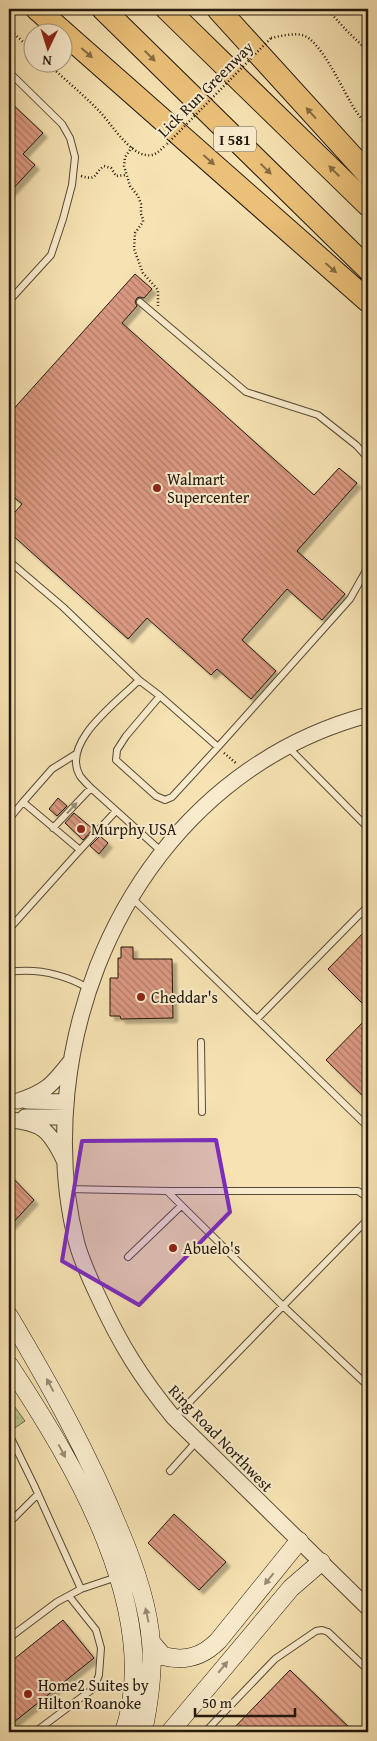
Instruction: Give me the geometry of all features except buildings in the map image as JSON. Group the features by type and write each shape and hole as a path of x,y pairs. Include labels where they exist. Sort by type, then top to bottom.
{"highway":[{"path":"38,9 368,301"},
{"name":"I 581","path":"103,9 368,269"},
{"name":"I 581","path":"167,9 368,206"},
{"path":"218,9 368,174"}],"main road":[{"path":"9,1316 43,1372 93,1470 127,1549 143,1597 151,1642 149,1705 142,1732"},
{"path":"93,1470 46,1405 26,1372 22,1368 10,1369 56,1440 86,1496 119,1577 130,1616 134,1669 132,1699 124,1732"},
{"path":"151,1642 163,1656 174,1658 192,1658 210,1650 299,1541"},
{"path":"170,1732 291,1588 322,1562"}],"street":[{"name":"Ring Road Northwest","path":"368,715 304,737 253,767 198,813 162,852 130,897 110,934 88,988 70,1061 65,1117 67,1189 80,1252 85,1269 130,1360 150,1390 174,1418 368,1608"},
{"path":"13,1102 48,1088 70,1061"},
{"path":"13,1102 66,1102"},
{"path":"9,1119 29,1116 65,1117"},
{"path":"9,1119 38,1125 48,1133 57,1145 65,1162"}],"lane":[{"path":"9,72 62,124 70,138 75,157 63,219 51,255 9,301"},
{"path":"140,302 246,392 318,415 356,445 368,458"},
{"path":"9,561 63,607 139,680 218,747"},
{"path":"160,696 126,736 117,750 116,760 156,796 165,800 172,797 350,599 368,567"},
{"path":"139,680 91,728 78,746 76,754 79,774 91,788 162,852"},
{"path":"287,746 368,828"},
{"path":"9,818 52,768 76,754"},
{"path":"53,828 91,788"},
{"path":"23,802 80,850"},
{"path":"9,929 116,811"},
{"path":"130,897 368,1126"},
{"path":"257,1019 365,909 368,901"},
{"path":"9,972 39,971 59,975 88,988"},
{"path":"201,1042 202,1112"},
{"path":"67,1189 167,1192 358,1191 368,1198"},
{"path":"167,1192 368,1386"},
{"path":"128,1257 181,1206"},
{"path":"174,1418 368,1219"},
{"path":"9,1434 80,1589"},
{"path":"170,1471 197,1440"},
{"path":"9,1524 38,1494"},
{"path":"9,1638 57,1602 80,1589 119,1577"},
{"path":"35,1732 94,1688 99,1675 101,1648 96,1630 69,1596"},
{"path":"205,1732 275,1659 316,1631 328,1632 368,1670"}],"path":[{"path":"327,9 368,50"},
{"path":"9,29 22,41"},
{"name":"Lick Run Greenway","path":"132,148 146,156 152,155 167,144 271,38 292,34 304,35 315,45 332,69 355,110 368,126"},
{"path":"57,72 100,113 118,135 132,148 125,157 124,166 130,186 142,204 141,214 143,222 135,233 134,249 143,273 158,290 159,318"},
{"path":"73,174 91,179 104,166 110,168 116,176 126,175"},
{"path":"218,747 237,765 253,767"}],"highlighted area":[{"path":"216,1140 230,1212 139,1305 62,1261 82,1141"}],"green space":[{"path":"9,1399 25,1421 9,1432"}],"place":[{"name":"Walmart Supercenter","path":"157,488"},
{"name":"Murphy USA","path":"81,829"},
{"name":"Cheddar's","path":"141,997"},
{"name":"Abuelo's","path":"173,1248"},
{"name":"Home2 Suites by Hilton Roanoke","path":"28,1694"}]}
